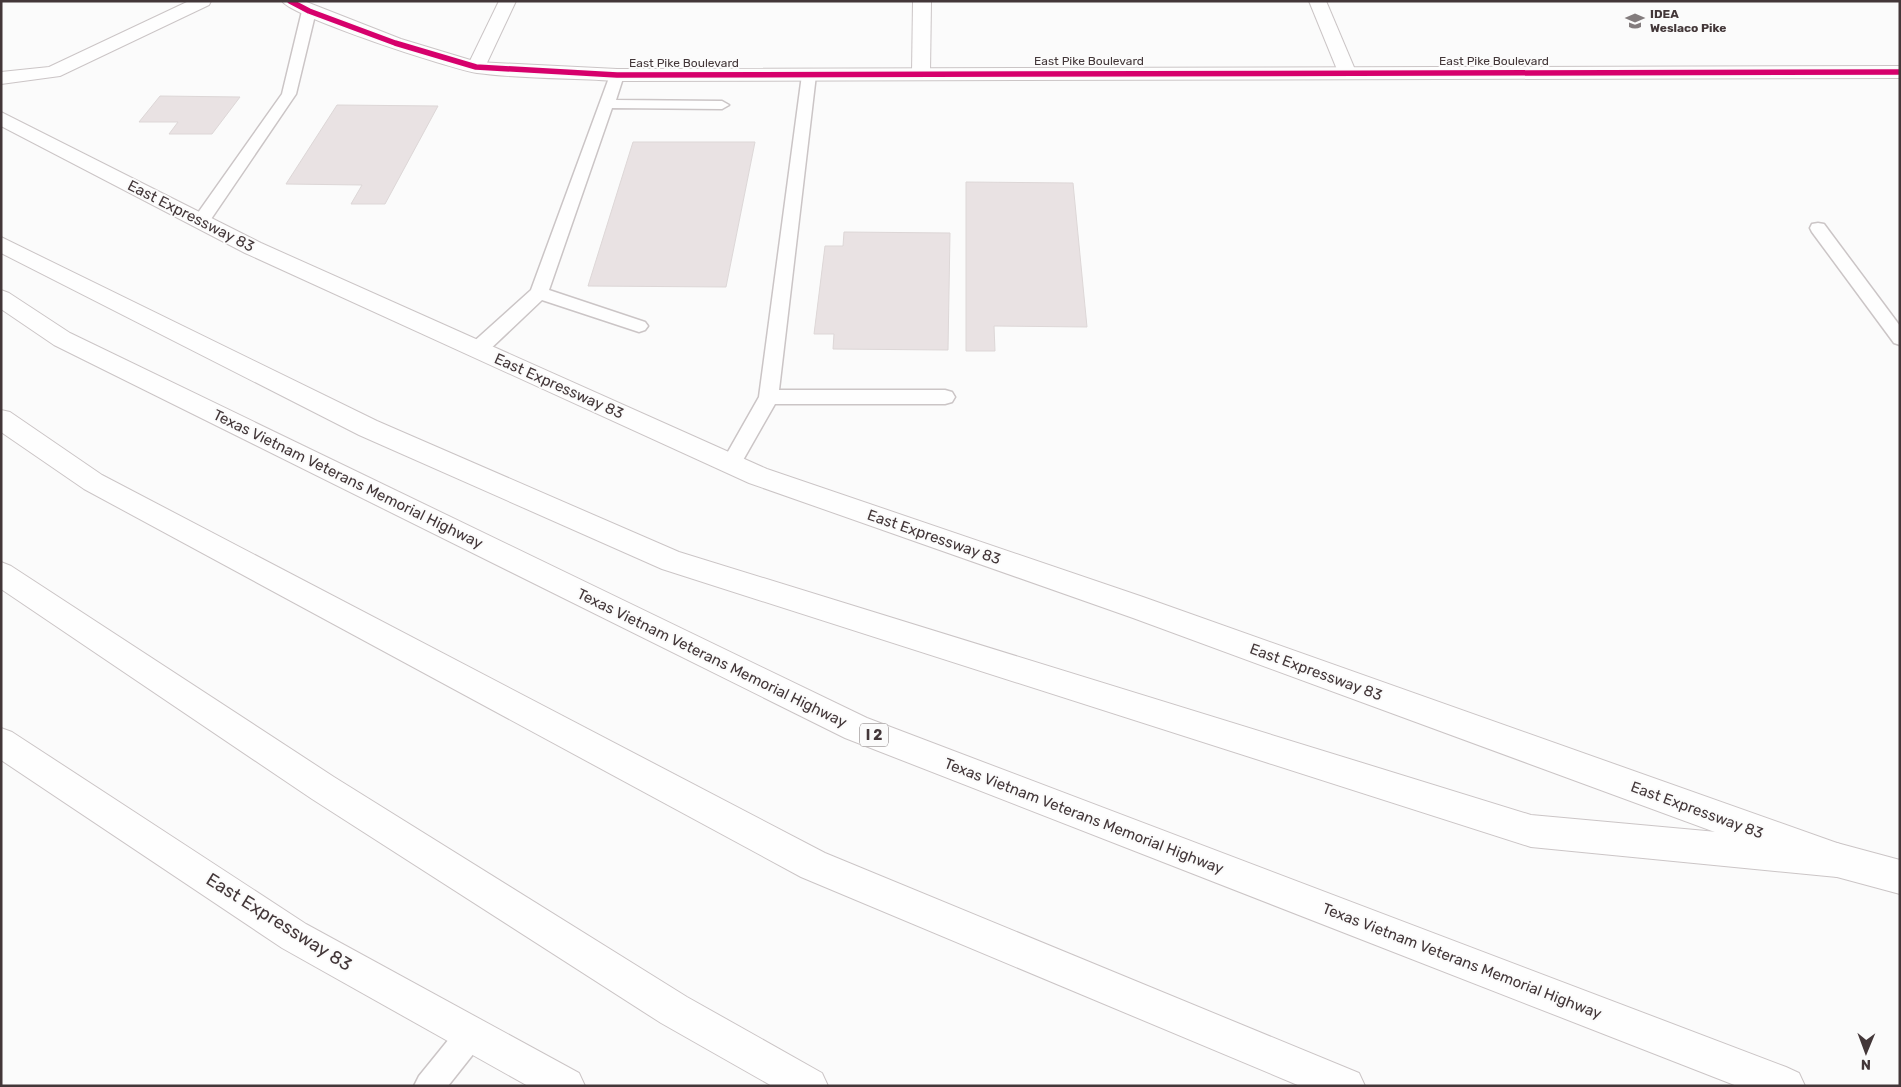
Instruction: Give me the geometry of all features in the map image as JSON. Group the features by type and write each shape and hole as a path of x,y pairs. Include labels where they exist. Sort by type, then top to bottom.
{"main road":[{"path":"1,78 53,72 202,1"},
{"name":"East Pike Boulevard","path":"290,1 308,11 395,44 476,67 617,75 1900,72"},
{"path":"476,67 508,1"},
{"path":"921,73 922,1"},
{"path":"1317,1 1347,72"},
{"name":"East Expressway 83","path":"1,118 253,248 758,476 1143,609 1837,860 1900,877"},
{"path":"1,244 368,428 672,561 1531,831 1837,860"},
{"name":"Texas Vietnam Veterans Memorial Highway","path":"1,298 62,339 856,728 1786,1086"},
{"path":"1,419 93,482 813,865 1346,1086"},
{"path":"1,574 323,788 674,1010 809,1086"},
{"name":"East Expressway 83","path":"1,742 294,936 566,1086"}],"lane":[{"path":"202,221 290,94 308,11"},
{"path":"478,349 540,293 617,75"},
{"path":"732,464 769,397 809,75"},
{"path":"608,104 722,105"},
{"path":"1818,228 1891,317 1900,339"},
{"path":"540,293 639,326"},
{"path":"769,397 946,397"},
{"path":"429,1086 472,1033"}],"building":[{"path":"160,96 240,97 212,134 169,134 178,122 139,122"},
{"path":"337,105 438,106 385,204 351,204 362,185 286,184"},
{"path":"633,142 755,142 726,287 588,286"},
{"path":"966,182 1073,183 1087,327 994,326 995,351 966,351"},
{"path":"844,232 950,233 948,350 833,349 834,334 814,334 825,246 843,246"}],"cycle path":[{"path":"290,1 309,11 395,43 476,67 617,75 1900,72"}],"place":[{"name":"IDEA Weslaco Pike","path":"1635,21"}]}
